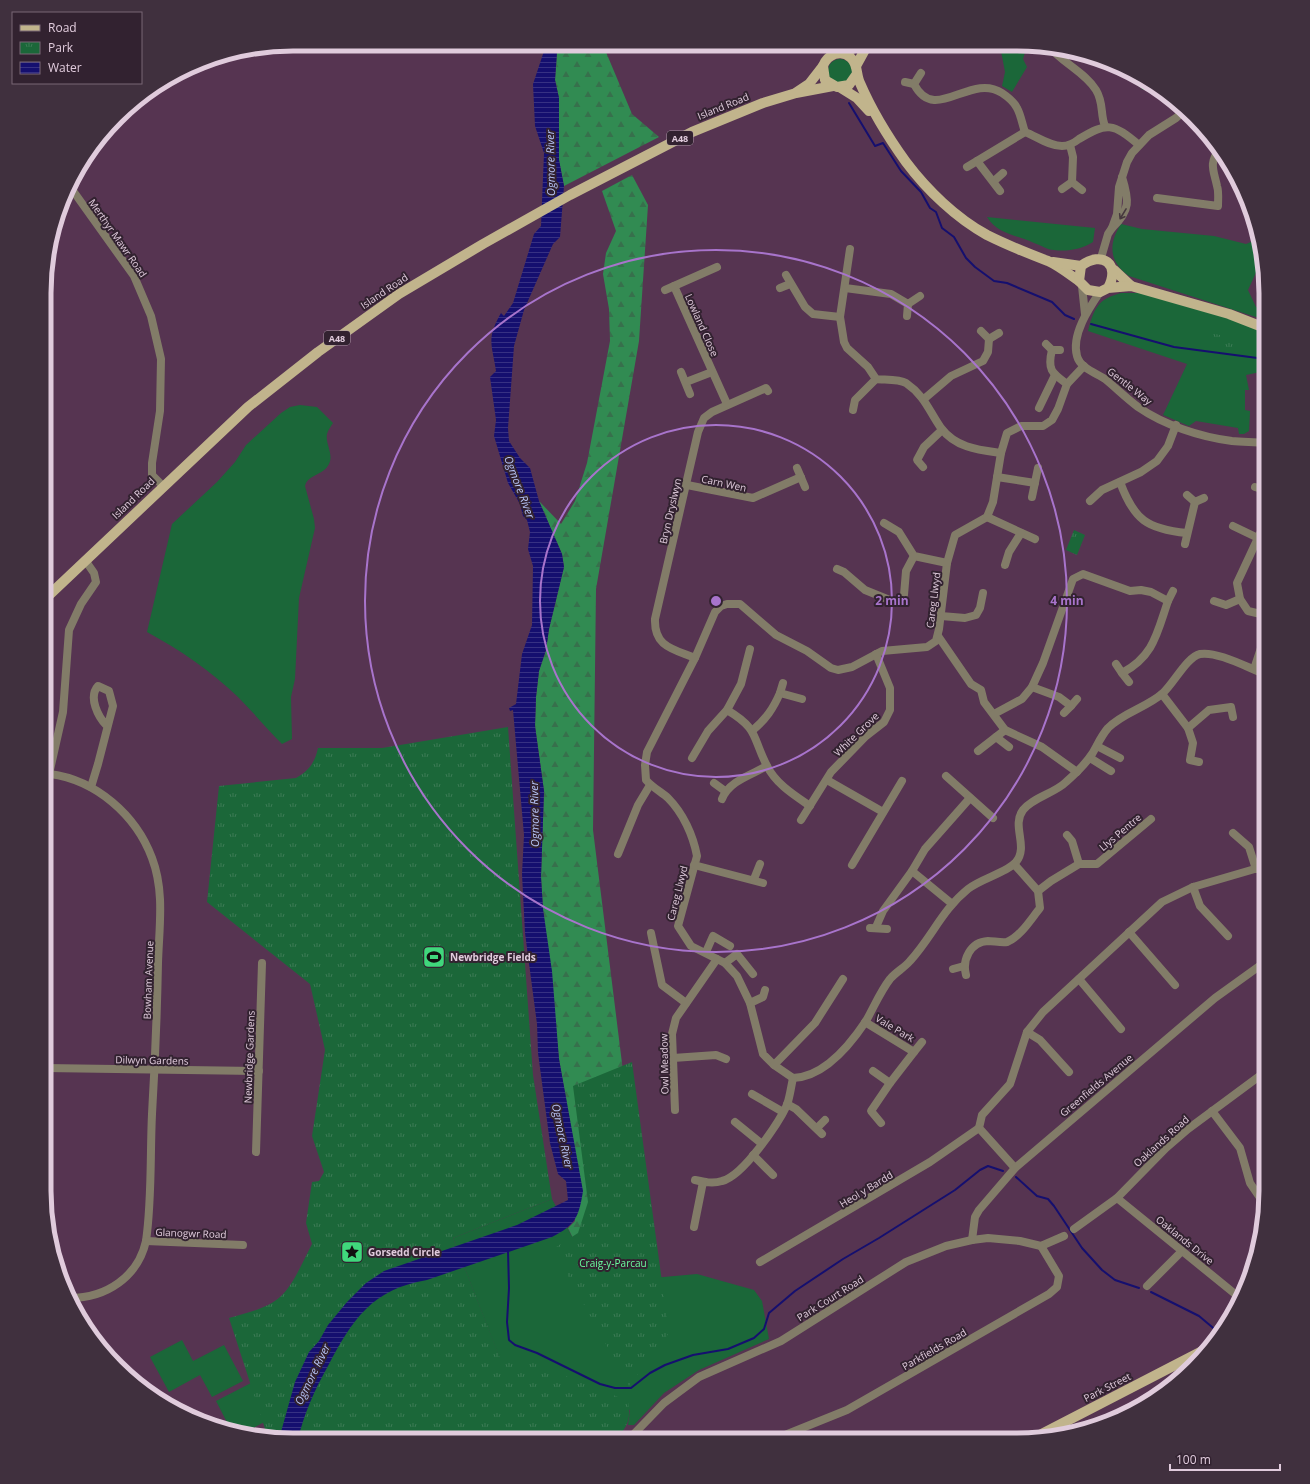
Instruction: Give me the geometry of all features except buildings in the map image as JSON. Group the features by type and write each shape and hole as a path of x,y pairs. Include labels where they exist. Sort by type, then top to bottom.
{"main road":[{"path":"846,51 828,58 823,66 823,76 829,84 857,98 881,124"},
{"path":"837,87 849,85 865,51"},
{"path":"841,53 851,57 881,124 906,162 947,206 985,234 1019,251 1049,262 1081,266"},
{"name":"Island Road","path":"796,93 809,84 823,66"},
{"name":"Island Road","path":"51,593 248,406 324,348 399,294 482,244 570,195 692,132 763,103 796,93 837,87"},
{"path":"1080,283 1081,266 1088,260 1100,258 1108,262 1114,270 1131,286"},
{"path":"1049,262 1088,290 1104,290 1131,286 1229,314 1259,325"},
{"path":"1104,290 1112,280 1114,270"},
{"name":"Park Street","path":"1049,1431 1194,1356"}],"street":[{"path":"1055,54 1084,77 1097,91 1103,107 1105,126"},
{"path":"914,84 921,73"},
{"path":"904,82 914,84 924,97 936,101 976,87 987,87 999,91 1008,97 1016,106 1025,132 1054,145 1070,145 1090,132 1105,126 1122,132 1138,145"},
{"path":"1100,258 1108,234 1127,208 1128,200 1122,177 1127,162 1138,145 1149,135 1180,114"},
{"path":"967,167 1025,132"},
{"path":"1070,145 1073,157 1072,182"},
{"path":"1216,155 1213,158 1212,167 1217,185 1218,206"},
{"path":"977,161 1000,190"},
{"path":"994,181 1003,173"},
{"path":"1062,189 1072,182"},
{"path":"1072,182 1082,190"},
{"name":"Merthyr Mawr Road","path":"73,192 134,276 151,316 161,359 160,411 152,463 152,475 163,486"},
{"path":"1157,198 1227,207"},
{"path":"850,249 840,317 842,332 847,348 868,367 876,379"},
{"name":"Lowland Close","path":"665,290 717,267"},
{"path":"786,275 805,307 813,314 840,317"},
{"path":"1035,539 987,517 993,502 1004,439 1012,429 1021,426 1043,426 1052,420 1058,410 1067,384 1084,366 1077,357 1076,350 1085,314 1080,283"},
{"path":"780,288 790,284"},
{"name":"Lowland Close","path":"674,286 727,404"},
{"path":"845,288 891,294 908,304"},
{"path":"1085,314 1104,290"},
{"path":"908,304 920,296"},
{"path":"907,316 908,304"},
{"path":"981,332 989,339"},
{"path":"989,339 999,333"},
{"path":"924,399 951,376 983,360 988,352 989,339"},
{"path":"1046,344 1052,350 1060,350"},
{"path":"1052,350 1050,366 1055,375 1067,384"},
{"name":"Gentle Way","path":"1084,366 1101,376 1138,407 1176,425 1208,437 1236,442 1259,443"},
{"path":"681,372 690,394"},
{"name":"Lowland Close","path":"686,382 712,372"},
{"path":"1040,408 1055,375"},
{"path":"876,379 904,382 924,399 942,430 953,440 963,446 977,450 1001,453"},
{"path":"854,410 855,400 876,379"},
{"name":"Bryn Dryslwyn","path":"695,658 662,643 654,630 655,619 698,432 704,418 712,412 766,387"},
{"path":"1090,501 1102,490 1141,472 1157,461 1168,446 1176,425"},
{"path":"923,467 917,460 924,447 942,430"},
{"path":"797,468 805,487"},
{"path":"1032,497 1038,468"},
{"name":"Carn Wen","path":"687,485 753,498 800,477"},
{"path":"997,477 1035,483"},
{"path":"1120,482 1127,501 1143,522 1163,530 1187,533"},
{"path":"1255,487 1259,488"},
{"path":"1187,495 1195,502"},
{"path":"1195,502 1204,498"},
{"path":"1185,544 1195,502"},
{"name":"Careg Llwyd","path":"793,1078 774,1065 763,1054 750,1003 737,976 725,963 706,952 691,946 678,926 697,856 687,825 675,806 646,780 645,774 647,752 695,658 715,612 721,606 735,603 746,608 776,635 807,651 831,668 838,670 845,670 876,654 893,649 927,647 936,641 938,636 947,563 955,535 987,517"},
{"path":"884,523 899,532 914,556 947,563"},
{"path":"1233,526 1258,538 1237,583 1240,599 1248,611 1259,613"},
{"path":"1005,565 1009,552 1021,533"},
{"path":"837,569 844,572 865,590 897,603 904,595 906,571 914,556"},
{"path":"51,769 63,712 69,630 81,604 96,582 94,573 85,560"},
{"path":"994,714 1022,699 1032,687 1073,579 1078,575 1083,574 1130,591 1141,590 1151,592 1168,601"},
{"path":"1122,673 1136,666 1148,653 1173,591"},
{"path":"941,616 966,618 976,615 980,608 983,593"},
{"path":"1214,601 1226,605 1240,599"},
{"path":"938,636 971,684 981,690 984,702 1005,730 1042,747 1077,772"},
{"path":"692,758 708,731 727,710 742,684 750,649"},
{"name":"White Grove","path":"801,820 831,772 846,755 884,722 890,710 890,688 876,654"},
{"path":"694,1227 699,1181 714,1183 724,1181 733,1176 762,1144 783,1112 787,1104 793,1078 810,1075 839,1055 865,1022 882,990 892,977 910,961 951,903 970,887 1014,864 1020,856 1022,844 1018,822 1023,810 1059,788 1077,772 1090,758 1107,730 1119,720 1162,694 1177,678 1191,659 1202,654 1216,655 1259,671"},
{"path":"1254,669 1259,655"},
{"path":"1116,664 1129,682"},
{"path":"752,730 763,722 773,710 783,683"},
{"path":"1032,687 1059,697 1071,706"},
{"path":"780,693 802,699"},
{"path":"1162,694 1188,728 1193,743 1190,760 1200,762"},
{"path":"1064,713 1077,699"},
{"path":"1188,728 1209,710 1231,707 1233,717"},
{"path":"727,710 747,724 752,730 767,766 784,787 810,806"},
{"path":"91,787 107,726"},
{"path":"978,751 1005,730"},
{"path":"996,737 1009,748"},
{"path":"1097,746 1120,758"},
{"path":"1090,758 1111,771"},
{"path":"714,783 723,795 730,786 767,766"},
{"name":"Bowham Avenue","path":"51,774 76,780 91,787 116,806 136,827 150,852 158,880 160,913 146,1241"},
{"path":"946,776 992,818"},
{"path":"827,780 883,812"},
{"path":"852,865 902,781"},
{"path":"618,854 638,805 650,784"},
{"path":"887,929 873,928 883,911 912,871 925,849 970,798"},
{"name":"Llys Pentre","path":"1038,891 1079,864 1097,864 1151,819"},
{"path":"1233,833 1249,847 1256,869"},
{"path":"1067,835 1072,841 1079,864"},
{"path":"754,879 760,864"},
{"path":"966,975 964,966 967,954 975,945 986,941 1006,942 1024,928 1040,908 1038,891 1014,864"},
{"path":"694,865 754,879 763,883"},
{"path":"1015,1168 979,1128 982,1115 1010,1084 1027,1032 1043,1012 1162,902 1193,887 1259,868"},
{"path":"912,871 951,903"},
{"path":"1193,887 1200,906 1228,936"},
{"path":"1129,932 1175,985"},
{"path":"651,933 662,985 686,1003"},
{"path":"706,952 713,936 730,946"},
{"path":"725,963 737,954 753,974"},
{"name":"Owl Meadow","path":"675,1110 672,1034 676,1018 717,959"},
{"name":"Newbridge Gardens","path":"256,1152 262,963"},
{"path":"953,969 964,966"},
{"name":"Greenfields Avenue","path":"972,1240 975,1217 979,1210 1015,1168 1215,998 1259,967"},
{"path":"774,1065 815,1023 843,978"},
{"path":"1079,979 1121,1029"},
{"path":"750,1003 763,997 765,990"},
{"name":"Vale Park","path":"865,1022 914,1052"},
{"path":"1027,1032 1040,1040 1069,1072"},
{"name":"Vale Park","path":"881,1122 871,1111 890,1083 922,1042"},
{"path":"673,1058 717,1052 726,1059"},
{"name":"Dilwyn Gardens","path":"51,1068 259,1070"},
{"path":"873,1071 890,1083"},
{"name":"Oaklands Road","path":"1074,1229 1117,1198 1166,1148 1212,1111 1259,1077"},
{"path":"752,1094 783,1112"},
{"path":"787,1104 796,1109 820,1131 825,1120"},
{"path":"1212,1111 1240,1148 1250,1183 1259,1195"},
{"path":"735,1122 762,1144"},
{"name":"Heol y Bardd","path":"760,1262 930,1162 976,1128 979,1128"},
{"path":"739,1138 745,1130"},
{"path":"752,1155 773,1175"},
{"name":"Oaklands Drive","path":"1117,1198 1236,1295"},
{"path":"1041,1246 1064,1236"},
{"name":"Park Court Road","path":"636,1433 664,1403 699,1376 781,1341 906,1262 946,1246 988,1238 1035,1243 1041,1246"},
{"name":"Glanogwr Road","path":"76,1297 97,1295 120,1283 137,1264 146,1241 242,1245"},
{"name":"Parkfields Road","path":"792,1433 847,1410 1049,1294 1057,1287 1059,1276 1055,1266 1041,1246"},
{"path":"1147,1286 1182,1251"},
{"path":"1178,1364 1181,1369"}],"green space":[{"path":"606,51 632,114 659,137 564,186 559,160 559,98 555,80 557,52"},
{"path":"1001,51 1025,52 1023,59 1027,67 1012,92 1002,86 1005,72"},
{"path":"840,59 848,63 852,71 848,79 840,83 832,79 828,71 832,63"},
{"path":"1132,80 1149,90 1143,90"},
{"path":"632,175 648,205 639,341 596,589 593,830 642,1224 575,1242 568,1228 575,1221 570,1123 559,1059 543,909 541,877 544,791 535,726 539,671 546,650 549,629 564,567 562,554 539,501 561,524 575,501 587,463 610,341 609,309 603,274 606,253 616,231 602,191"},
{"path":"987,217 1095,228 1093,242 1064,251 1051,250 1002,231 991,223"},
{"path":"1121,224 1142,229 1214,236 1246,244 1253,241 1258,269 1248,290 1256,307 1259,308 1259,318 1129,276 1122,271 1114,259 1113,246 1117,231"},
{"path":"1121,293 1139,293 1220,315 1259,330 1259,372 1246,375 1249,390 1245,390 1245,410 1250,411 1249,431 1244,434 1239,434 1238,428 1196,421 1189,426 1163,415 1187,364 1088,331 1095,310 1102,302 1113,295"},
{"path":"1211,333 1242,340 1240,350 1209,343"},
{"path":"300,405 317,407 333,423 327,434 327,442 331,456 329,464 323,471 309,479 305,486 315,528 299,598 295,679 291,697 292,739 282,744 238,697 217,678 171,646 147,632 172,524 217,482 235,462 246,445 281,413 290,407"},
{"path":"1074,530 1085,535 1077,555 1066,550"},
{"name":"Newbridge Fields","path":"508,727 533,1075 552,1199 453,1238 500,1358 508,1353 628,1401 629,1417 622,1433 293,1433 266,1431 229,1318 262,1308 280,1297 294,1279 312,1244 306,1223 312,1182 319,1181 324,1172 312,1136 325,1050 310,984 207,902 219,786 296,778 311,766 318,748 382,748"},
{"name":"Craig-y-Parcau","path":"632,1062 669,1333 629,1386 553,1249 578,1233 588,1202 573,1086"},
{"path":"552,1199 575,1242 641,1279 697,1274 754,1290 762,1301 769,1339 699,1370 664,1393 634,1425 628,1425 630,1410 500,1359 453,1238"},
{"path":"182,1340 193,1361 224,1345 243,1381 212,1397 200,1375 169,1392 150,1357"},
{"path":"251,1383 270,1419 251,1429 230,1425 228,1424 216,1401"}],"water":[{"name":"Ogmore River","path":"544,51 558,51 555,80 559,98 559,160 564,186 560,237 553,244 524,310 514,346 508,428 509,441 520,458 530,468 539,501 562,554 564,567 549,629 546,650 539,671 535,726 544,791 541,877 543,909 552,971 559,1059 583,1191 582,1200 578,1213 571,1224 560,1233 552,1237 427,1280 408,1284 378,1299 355,1321 337,1349 310,1402 300,1433 281,1432 295,1382 309,1352 319,1341 328,1325 347,1302 366,1283 384,1271 517,1225 568,1200 566,1181 558,1174 550,1143 538,1053 537,1024 525,933 522,874 524,835 513,710 510,711 509,708 516,704 522,654 532,625 533,566 528,549 530,532 527,520 523,516 520,504 508,483 494,436 496,420 490,377 496,371 491,342 493,329 501,313 504,316 513,303 534,234 541,226 544,153 535,126 533,84"}],"waterway":[{"path":"849,103 875,146 883,143 901,171 921,192 930,208 936,212 942,228 954,237 966,258 975,267 994,281 1007,283 1052,302 1065,315 1074,319"},
{"path":"1091,324 1174,347 1259,358"},
{"path":"508,1251 509,1288 507,1322 509,1340 515,1345 537,1353 600,1384 615,1388 631,1388 650,1373 665,1365 693,1355 728,1349 754,1338 764,1329 769,1313 795,1291 843,1259 955,1190 980,1170 988,1166 1003,1171"},
{"path":"1016,1177 1037,1196 1048,1199 1082,1248 1102,1270 1115,1280 1139,1288"},
{"path":"1151,1292 1199,1316 1215,1330"}],"place":[{"name":"Newbridge Fields","path":"434,957"},
{"name":"Gorsedd Circle","path":"352,1252"}]}
